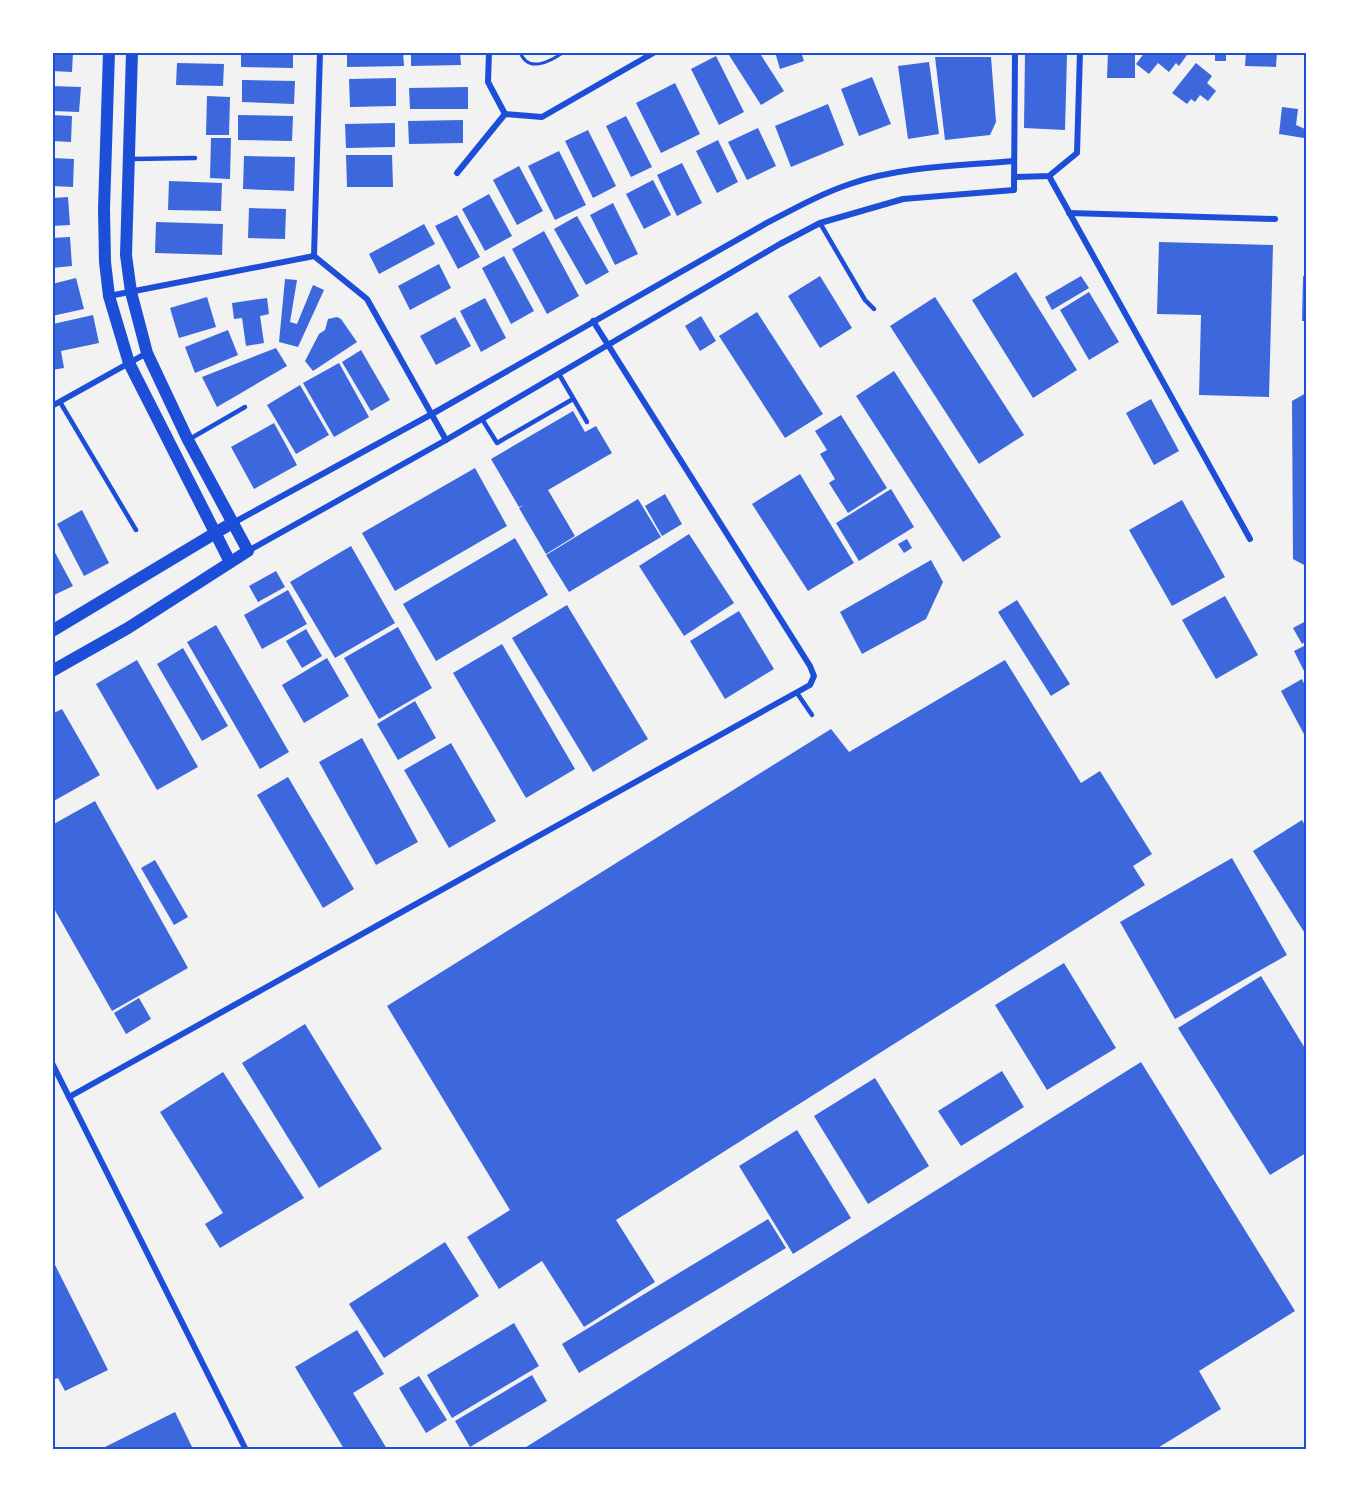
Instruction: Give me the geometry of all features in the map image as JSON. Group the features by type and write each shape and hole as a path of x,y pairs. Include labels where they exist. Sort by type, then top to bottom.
{"main road":[{"path":"109,52 104,209 105,262 110,296 129,363 230,562"},
{"path":"52,671 128,628 248,551 188,440 147,353 131,292 126,255 132,52"},
{"path":"52,631 232,523"}],"street":[{"path":"314,256 320,52"},
{"path":"489,52 488,82 505,114"},
{"path":"505,114 542,117 655,52"},
{"path":"248,551 446,440 780,244 820,223 903,199 1014,189 1015,52"},
{"path":"1014,177 1048,176 1077,153 1080,52"},
{"path":"457,173 505,114"},
{"path":"232,523 432,414 810,200 851,183 901,171 1014,160"},
{"path":"1048,176 1250,539"},
{"path":"1069,213 1275,219"},
{"path":"110,296 314,256"},
{"path":"314,256 367,299 446,440"},
{"path":"69,1097 810,686 814,676 810,666 593,321"},
{"path":"52,406 147,353"},
{"path":"52,1064 246,1449"}],"lane":[{"path":"129,159 195,158"},
{"path":"820,223 865,300 874,309"},
{"path":"559,374 587,422"},
{"path":"482,419 497,443 573,399"},
{"path":"60,402 136,530"},
{"path":"188,440 245,407"},
{"path":"798,693 812,715"}],"path":[{"path":"520,52 525,61 541,65 555,60 564,52"}],"building":[{"path":"52,52 73,52 72,72 52,71"},
{"path":"241,52 293,52 293,68 241,67"},
{"path":"347,52 403,52 404,66 347,67"},
{"path":"411,52 460,52 461,65 411,66"},
{"path":"727,52 759,52 784,91 761,105"},
{"path":"775,52 801,52 804,61 780,69"},
{"path":"1108,52 1135,52 1135,78 1107,78"},
{"path":"1145,52 1159,54 1189,52 1179,66 1176,63 1169,72 1158,63 1149,74 1136,64"},
{"path":"1215,52 1226,52 1226,61 1215,61"},
{"path":"1246,52 1277,52 1276,67 1245,66"},
{"path":"1025,54 1067,55 1065,130 1024,128"},
{"path":"716,56 744,112 719,125 691,69"},
{"path":"935,57 991,57 996,122 990,135 945,140"},
{"path":"929,62 939,134 908,139 898,66"},
{"path":"177,63 224,64 223,86 176,85"},
{"path":"1196,63 1212,76 1207,83 1216,91 1208,101 1200,95 1195,102 1191,99 1187,104 1172,93"},
{"path":"872,77 891,124 859,136 841,89"},
{"path":"396,78 396,106 350,107 349,79"},
{"path":"242,80 295,81 294,104 242,102"},
{"path":"675,83 700,134 661,153 636,103"},
{"path":"52,86 81,87 79,112 52,111"},
{"path":"468,87 468,109 410,109 409,88"},
{"path":"207,96 230,97 229,135 206,135"},
{"path":"828,104 844,145 791,167 775,126"},
{"path":"1282,107 1298,109 1296,125 1305,129 1304,138 1279,134"},
{"path":"52,115 72,116 71,142 52,141"},
{"path":"238,115 293,116 292,141 238,140"},
{"path":"626,116 652,167 631,177 606,126"},
{"path":"463,120 463,143 409,144 408,121"},
{"path":"395,123 395,147 346,148 345,124"},
{"path":"758,128 776,166 747,180 728,142"},
{"path":"588,130 616,186 593,198 565,141"},
{"path":"211,138 231,138 230,179 210,178"},
{"path":"718,140 738,182 717,193 696,151"},
{"path":"559,151 586,205 555,220 528,166"},
{"path":"346,155 392,155 393,187 347,187"},
{"path":"244,156 295,157 294,191 243,189"},
{"path":"52,158 74,159 73,187 52,186"},
{"path":"682,163 702,203 677,216 657,175"},
{"path":"519,166 543,211 517,225 493,180"},
{"path":"653,180 671,215 644,229 626,194"},
{"path":"169,181 222,183 221,211 168,210"},
{"path":"489,194 512,236 485,251 462,209"},
{"path":"68,197 70,225 52,226 52,198"},
{"path":"613,203 638,254 615,265 590,215"},
{"path":"249,208 286,209 285,239 248,238"},
{"path":"457,215 480,257 458,269 435,226"},
{"path":"577,216 609,272 586,285 554,229"},
{"path":"156,222 223,224 222,255 155,253"},
{"path":"424,224 435,244 379,274 369,254"},
{"path":"544,231 579,296 547,314 512,249"},
{"path":"70,237 72,266 52,268 52,238"},
{"path":"1159,242 1273,245 1269,397 1199,395 1201,315 1157,314"},
{"path":"504,256 534,311 511,324 482,268"},
{"path":"439,264 451,288 410,310 398,286"},
{"path":"1016,272 1077,370 1033,398 972,300"},
{"path":"820,276 852,328 820,348 788,296"},
{"path":"1081,276 1089,288 1052,310 1045,297"},
{"path":"1303,276 1306,277 1306,321 1302,321"},
{"path":"76,278 84,309 52,316 52,284"},
{"path":"285,279 297,280 290,322 297,324 313,285 324,290 298,347 279,342"},
{"path":"1089,292 1119,342 1089,360 1060,310"},
{"path":"207,297 216,327 179,338 170,308"},
{"path":"935,297 1024,435 979,464 890,326"},
{"path":"267,298 269,314 260,316 264,343 246,346 242,318 234,319 232,303"},
{"path":"485,298 506,338 481,352 460,311"},
{"path":"757,312 823,414 785,438 719,336"},
{"path":"93,315 99,343 61,351 64,368 52,370 52,333 55,332 53,324"},
{"path":"701,316 716,341 700,351 685,326"},
{"path":"337,317 341,319 357,342 313,371 305,361 319,334 325,330 328,319"},
{"path":"455,317 471,346 436,365 420,336"},
{"path":"228,330 238,355 195,373 185,347"},
{"path":"276,348 287,366 217,407 202,377"},
{"path":"361,350 390,400 371,411 342,362"},
{"path":"339,363 369,417 334,437 303,383"},
{"path":"894,371 1001,537 963,562 856,396"},
{"path":"300,385 329,435 296,454 267,405"},
{"path":"1306,393 1306,566 1293,559 1292,401"},
{"path":"1151,399 1179,451 1154,465 1126,413"},
{"path":"573,411 585,432 596,426 612,453 548,490 575,536 546,554 519,508 524,505 519,507 491,459"},
{"path":"841,415 887,488 848,513 829,483 835,479 820,454 827,450 815,431"},
{"path":"274,423 297,465 254,489 231,447"},
{"path":"475,468 507,526 395,591 362,533"},
{"path":"800,474 854,563 808,591 752,504"},
{"path":"891,489 914,527 859,561 836,523"},
{"path":"665,494 682,524 662,536 645,506"},
{"path":"638,499 661,537 569,592 546,555"},
{"path":"1182,500 1225,577 1172,606 1129,530"},
{"path":"82,510 109,563 84,576 57,524"},
{"path":"689,534 734,603 684,636 639,566"},
{"path":"515,538 548,595 436,661 403,604"},
{"path":"907,539 912,548 904,553 898,544"},
{"path":"351,546 395,623 335,658 290,582"},
{"path":"52,547 73,586 52,596"},
{"path":"931,560 943,582 926,619 862,654 840,612"},
{"path":"276,571 285,587 258,602 249,586"},
{"path":"288,590 307,624 262,649 244,615"},
{"path":"1225,596 1258,655 1216,679 1182,620"},
{"path":"1017,600 1070,684 1051,696 998,612"},
{"path":"567,605 648,739 593,772 512,638"},
{"path":"739,611 774,669 725,699 690,641"},
{"path":"1306,621 1306,641 1302,644 1293,628"},
{"path":"216,625 289,752 260,769 187,642"},
{"path":"398,627 432,688 379,719 344,658"},
{"path":"306,629 322,656 302,668 286,641"},
{"path":"502,644 575,769 526,798 453,673"},
{"path":"1306,645 1306,675 1294,651"},
{"path":"183,648 228,726 202,741 157,664"},
{"path":"327,658 349,696 304,723 282,685"},
{"path":"137,660 198,767 157,790 96,684"},
{"path":"1005,660 1081,783 1100,771 1152,854 1133,866 1145,885 616,1220 655,1282 584,1327 542,1261 499,1289 467,1237 510,1210 387,1006 831,729 849,752"},
{"path":"1302,679 1306,688 1306,738 1281,691"},
{"path":"415,701 436,738 398,760 377,724"},
{"path":"62,709 100,775 52,802 52,714"},
{"path":"362,738 418,842 376,865 319,762"},
{"path":"451,743 496,821 449,848 404,770"},
{"path":"288,777 354,889 323,908 257,795"},
{"path":"95,801 188,968 112,1011 52,905 52,825"},
{"path":"1302,820 1306,827 1306,935 1253,851"},
{"path":"1232,858 1287,955 1175,1019 1120,922"},
{"path":"155,860 188,917 174,925 141,868"},
{"path":"1064,963 1116,1048 1047,1090 995,1005"},
{"path":"1261,976 1306,1050 1306,1153 1270,1175 1178,1028"},
{"path":"139,998 151,1019 126,1034 114,1013"},
{"path":"305,1024 382,1149 319,1188 242,1063"},
{"path":"1141,1062 1295,1311 1199,1371 1221,1409 1156,1449 523,1449"},
{"path":"1002,1071 1024,1107 961,1146 938,1111"},
{"path":"223,1072 304,1198 220,1248 205,1224 223,1213 160,1112"},
{"path":"875,1078 929,1166 868,1204 814,1116"},
{"path":"797,1130 851,1218 793,1254 739,1166"},
{"path":"768,1219 786,1248 579,1373 562,1344"},
{"path":"445,1242 479,1296 384,1358 349,1304"},
{"path":"52,1259 108,1370 65,1391 58,1378 52,1380"},
{"path":"514,1323 539,1366 452,1418 427,1375"},
{"path":"357,1330 384,1374 353,1393 387,1449 344,1449 295,1367"},
{"path":"532,1375 547,1401 470,1447 455,1421"},
{"path":"419,1376 447,1420 426,1433 399,1388"},
{"path":"175,1412 193,1449 101,1449"}]}
